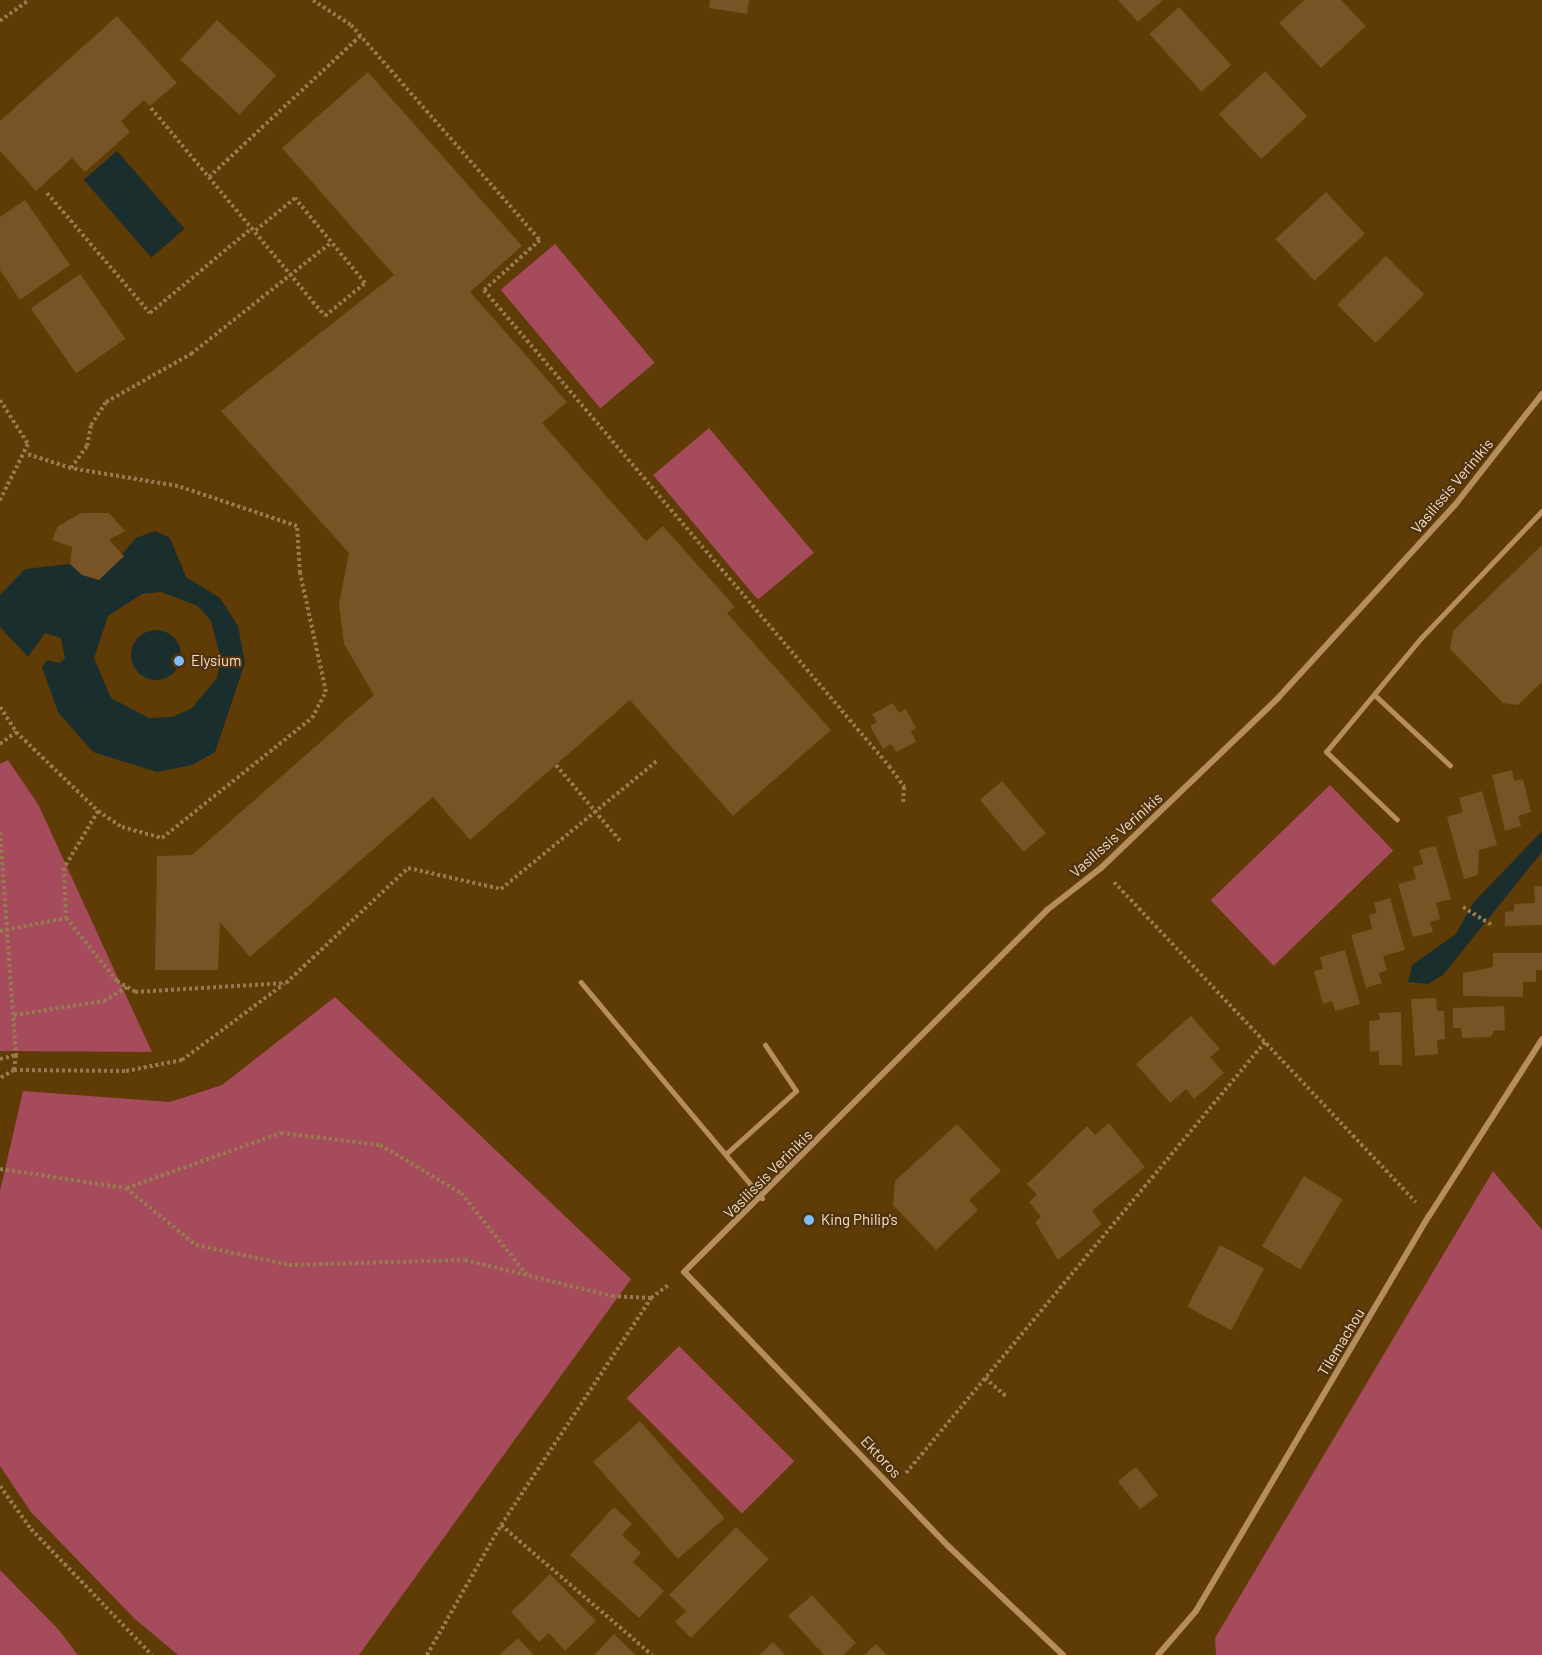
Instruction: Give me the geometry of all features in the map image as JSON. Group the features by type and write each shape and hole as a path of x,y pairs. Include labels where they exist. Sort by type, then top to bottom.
{"street":[{"name":"Vasilissis Verinikis","path":"684,1272 762,1198 1047,910 1101,868 1278,698 1455,505 1542,393"},
{"name":"Tilemachou","path":"1158,1655 1196,1611 1429,1216 1542,1039"},
{"name":"Ektoros","path":"684,1272 894,1488 1063,1655"}],"lane":[{"path":"1397,820 1326,752 1377,697 1421,638 1542,511"},
{"path":"1377,697 1450,765"},
{"path":"581,982 762,1198"},
{"path":"726,1154 796,1091 765,1045"}],"path":[{"path":"0,21 29,0"},
{"path":"313,0 360,36 540,240 484,290 889,766 904,787 903,805"},
{"path":"209,177 360,36"},
{"path":"47,193 150,313 253,230 295,198 365,283 325,316 253,230 209,177 151,108"},
{"path":"71,468 87,446 91,425 106,402 191,354 332,242"},
{"path":"0,400 28,444 27,454 0,500"},
{"path":"0,707 16,732 98,811 122,827 162,838 312,718 326,692 324,668 300,573 297,526 178,486 71,468 27,454"},
{"path":"0,744 16,732"},
{"path":"0,1078 14,1070 126,1071 182,1060 286,983 408,867 501,889 658,760"},
{"path":"556,765 621,842"},
{"path":"98,811 64,868 66,918 127,987 135,992 286,983"},
{"path":"0,832 10,930 16,1055 14,1070"},
{"path":"1101,868 1429,1216"},
{"path":"1463,907 1493,926"},
{"path":"0,931 66,918"},
{"path":"14,1015 104,1001 127,987"},
{"path":"894,1488 1264,1042"},
{"path":"0,1059 16,1055"},
{"path":"0,1169 126,1188 281,1132 380,1145 460,1193 527,1275"},
{"path":"126,1188 196,1245 289,1265 465,1260 612,1296 651,1298"},
{"path":"427,1655 501,1525 651,1298 684,1272"},
{"path":"985,1378 1006,1395"},
{"path":"0,1485 31,1528 152,1655"},
{"path":"501,1525 652,1655"}],"shaded area":[{"path":"555,244 655,363 600,408 501,290"},
{"path":"709,428 814,553 758,600 653,475"},
{"path":"8,760 38,804 152,1052 0,1051 0,764"},
{"path":"1330,785 1393,850 1274,966 1211,900"},
{"path":"335,997 631,1279 359,1655 178,1655 135,1619 31,1512 0,1466 0,1191 23,1091 170,1102 222,1085"},
{"path":"1493,1171 1542,1230 1542,1655 1216,1655 1215,1638"},
{"path":"679,1346 794,1461 742,1514 627,1398"},
{"path":"0,1570 58,1629 78,1655 0,1655"}],"water":[{"path":"117,151 185,229 151,258 84,180"},
{"path":"155,531 170,538 186,577 220,598 238,626 245,663 215,752 192,765 157,772 93,752 58,712 42,667 47,660 60,663 65,658 61,638 45,633 28,657 0,627 0,595 25,569 70,564 99,580 136,538","holes":["161,592 198,606 211,621 221,659 217,678 192,708 172,717 149,718 111,698 94,658 108,616 142,594"]},
{"path":"151,630 161,630 174,637 181,650 181,660 174,673 161,680 151,680 142,676 135,669 131,660 131,650 135,641 142,634"},
{"path":"1542,831 1542,852 1443,975 1428,984 1408,982 1412,965 1456,934 1473,903"}],"building":[{"path":"710,0 749,0 747,14 709,8"},
{"path":"1118,0 1163,0 1138,22"},
{"path":"1304,0 1341,0 1366,26 1321,68 1279,23"},
{"path":"1179,7 1231,65 1201,92 1149,34"},
{"path":"117,16 177,83 150,106 144,100 121,121 130,132 85,172 72,158 36,191 0,151 0,121"},
{"path":"217,20 276,75 239,115 180,59"},
{"path":"1265,71 1307,116 1261,159 1219,114"},
{"path":"368,72 522,246 470,292 567,402 542,423 646,541 663,526 735,607 727,613 831,730 733,816 630,700 470,840 433,797 250,957 220,922 218,970 155,970 157,856 192,855 374,695 344,644 339,604 349,553 221,411 394,275 282,148"},
{"path":"1326,192 1365,234 1314,281 1276,239"},
{"path":"25,200 70,265 20,300 0,270 0,217"},
{"path":"1386,256 1424,294 1375,343 1337,305"},
{"path":"80,274 125,339 76,373 31,308"},
{"path":"81,513 109,513 125,531 109,540 124,556 99,580 82,575 70,564 72,547 52,540 58,526"},
{"path":"1542,545 1542,682 1518,705 1503,703 1450,649 1453,631"},
{"path":"893,703 899,713 906,709 916,728 911,731 916,742 896,752 891,744 883,749 870,726 877,722 872,714"},
{"path":"1512,770 1514,781 1523,779 1531,812 1518,816 1521,826 1505,831 1492,775"},
{"path":"1002,781 1046,833 1023,852 980,800"},
{"path":"1482,791 1497,845 1479,850 1478,875 1464,879 1447,817 1463,812 1459,798"},
{"path":"1436,846 1451,899 1436,903 1440,919 1430,922 1433,932 1413,937 1398,884 1416,879 1413,867 1423,864 1419,850"},
{"path":"1542,886 1542,925 1505,926 1505,912 1514,911 1514,904 1535,903 1534,887"},
{"path":"1390,898 1405,950 1383,956 1387,970 1379,973 1382,983 1366,988 1351,935 1372,929 1369,915 1377,913 1374,903"},
{"path":"1345,950 1360,1004 1335,1011 1332,1001 1323,1004 1314,971 1323,969 1320,957"},
{"path":"1493,953 1542,953 1542,970 1536,970 1536,982 1523,982 1523,997 1463,996 1463,973 1493,967"},
{"path":"1436,998 1437,1011 1444,1011 1445,1039 1437,1040 1438,1054 1415,1056 1411,999"},
{"path":"1504,1006 1505,1030 1494,1031 1491,1037 1462,1038 1461,1028 1453,1028 1453,1008"},
{"path":"1401,1012 1402,1065 1379,1065 1379,1051 1370,1052 1369,1021 1380,1020 1379,1013"},
{"path":"1191,1016 1220,1049 1210,1057 1224,1073 1194,1099 1186,1089 1170,1103 1136,1064"},
{"path":"1109,1123 1145,1167 1092,1211 1102,1224 1058,1260 1035,1222 1041,1217 1029,1202 1037,1195 1027,1184 1087,1126 1095,1135"},
{"path":"957,1124 1001,1171 969,1200 978,1210 936,1250 893,1205 895,1181"},
{"path":"1304,1176 1343,1199 1300,1269 1262,1246"},
{"path":"1220,1245 1264,1268 1231,1330 1187,1307"},
{"path":"640,1421 725,1518 678,1559 593,1462"},
{"path":"1136,1467 1158,1495 1140,1510 1118,1481"},
{"path":"614,1507 632,1524 622,1535 641,1553 633,1562 664,1591 639,1618 570,1555"},
{"path":"736,1527 769,1559 691,1638 675,1622 686,1611 669,1595"},
{"path":"550,1574 596,1621 565,1651 549,1633 539,1642 511,1612"},
{"path":"812,1595 856,1643 843,1655 824,1655 788,1616"},
{"path":"614,1634 636,1655 594,1655"},
{"path":"518,1638 534,1655 499,1655"},
{"path":"773,1642 785,1655 759,1655"},
{"path":"876,1644 887,1655 864,1655"}],"place":[{"name":"Elysium","path":"179,661"},
{"name":"King Philip's","path":"809,1220"}]}
